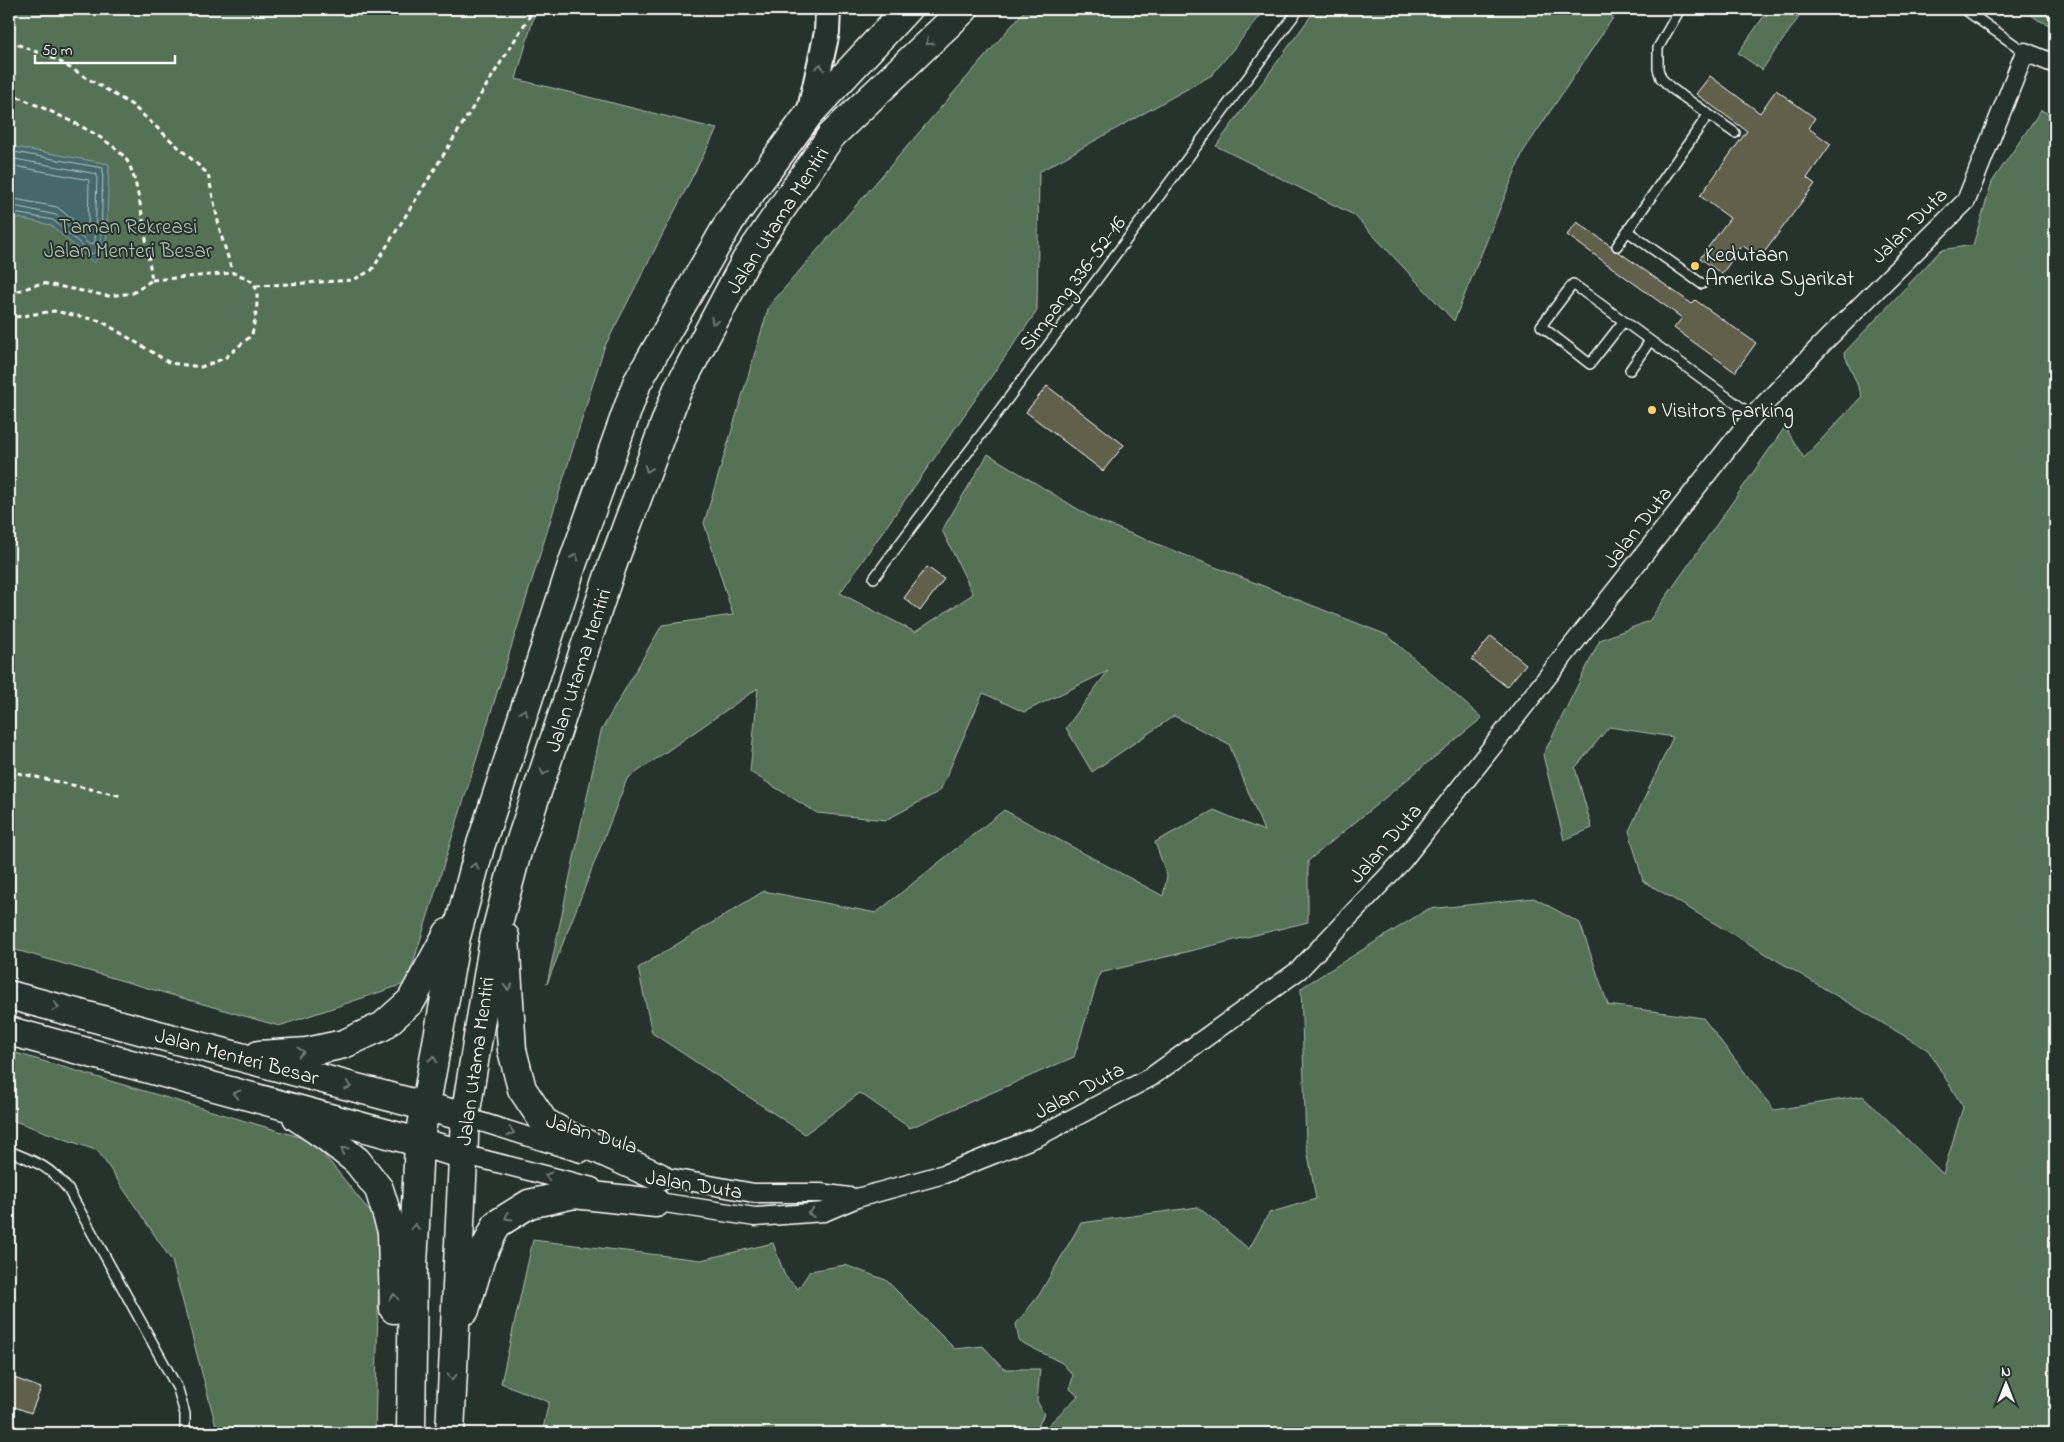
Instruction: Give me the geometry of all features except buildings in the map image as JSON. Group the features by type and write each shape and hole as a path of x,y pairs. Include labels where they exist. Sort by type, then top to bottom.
{"main road":[{"name":"Jalan Utama Mentiri","path":"411,1433 413,1265 419,1143 424,1107 456,937 480,847 574,562 637,383 730,221 809,114 908,9"},
{"name":"Jalan Utama Mentiri","path":"450,1433 465,1117 494,939 518,852 612,566 677,391 745,262 831,136 964,9"},
{"path":"235,1056 307,1052 344,1044 383,1026 411,1001 466,900"},
{"path":"504,904 512,1050 522,1089 544,1122 658,1190"},
{"name":"Jalan Menteri Besar","path":"9,995 465,1117"},
{"name":"Jalan Menteri Besar","path":"9,1031 462,1154"},
{"path":"277,1105 328,1138 357,1161 379,1189 392,1231 395,1433"},
{"path":"454,1346 481,1257 497,1224 529,1204 574,1194 658,1190"}],"street":[{"path":"809,114 827,32 828,9"},
{"path":"2025,52 2055,64"},
{"name":"Jalan Duta","path":"462,1154 658,1190 755,1217 824,1212 857,1198 944,1174 1037,1137 1150,1077 1299,970 1403,860 1753,416 1826,340 1966,201 2025,52"},
{"name":"Jalan Dula","path":"465,1117 658,1190 820,1194 857,1198"}],"lane":[{"name":"Simpang 336-52-16","path":"874,578 1298,9"},
{"path":"1680,9 1658,48 1658,69 1661,78 1671,88 1735,133"},
{"path":"1964,9 2025,52"},
{"path":"1617,246 1708,114"},
{"path":"1627,231 1702,284"},
{"path":"1623,322 1590,364 1541,326 1573,284 1753,416"},
{"path":"1630,370 1650,341"},
{"path":"9,1151 43,1165 58,1177 68,1190 178,1389 185,1414 185,1433"}],"path":[{"path":"256,286 353,280 372,270 534,9"},
{"path":"9,41 57,60 132,105 208,174 221,235 233,273"},
{"path":"9,93 98,135 126,158 135,180 152,280"},
{"path":"9,294 42,283 108,296 133,294 152,280 233,273 250,280 256,286 258,295 252,335 225,358 200,367 170,363 101,321 54,312 16,317 9,321"},
{"path":"9,771 122,796"}],"green space":[{"name":"Taman Rekreasi Jalan Menteri Besar","path":"9,9 536,9 516,79 717,129 604,348 407,983 279,1026 9,948"},
{"path":"1026,9 1266,9 1212,75 1039,172 1037,311 840,593 915,632 973,594 942,530 988,454 1094,519 1387,635 1482,718 1308,861 1308,922 1100,973 1074,1057 910,1128 860,1093 805,1134 652,1033 638,968 764,891 876,913 1004,810 1163,896 1167,876 1155,842 1214,810 1264,831 1229,744 1174,716 1092,772 1066,728 1108,671 1024,712 983,693 940,791 886,820 817,813 750,772 758,688 627,779 547,984 601,731 662,625 733,615 704,523 769,306"},
{"path":"1316,9 1619,9 1523,152 1454,321 1354,215 1216,146"},
{"path":"1769,9 1787,9 1799,17 1762,70 1738,53"},
{"path":"2023,9 2055,9 2055,27 2038,20"},
{"path":"2041,110 2055,117 2055,1433 1040,1433 1078,1396 1070,1389 1073,1375 1062,1363 1019,1341 1016,1324 1039,1295 1081,1223 1198,1207 1249,1249 1269,1213 1316,1199 1306,1143 1301,988 1428,909 1534,898 1580,923 1608,1005 1703,1018 1774,1110 1863,1096 1943,1174 1963,1107 1928,1050 1643,881 1629,831 1673,737 1609,727 1575,768 1592,828 1564,840 1543,755 1600,640 1649,621 1785,427 1804,458 1862,396 1844,353 1941,250 1973,245 1992,182"},
{"path":"9,1051 313,1141 380,1224 375,1433 218,1433 172,1261 98,1151 9,1119"},
{"path":"533,1240 701,1260 773,1243 785,1276 798,1289 810,1271 845,1265 886,1280 955,1349 983,1346 1004,1369 1040,1369 1037,1401 1044,1414 1035,1433 542,1433 549,1402 501,1383"}],"water":[{"path":"9,146 109,164 106,246 94,263 51,225 9,216"}],"place":[{"name":"Kedutaan Amerika Syarikat","path":"1695,266"},
{"name":"Visitors parking","path":"1652,410"}]}
